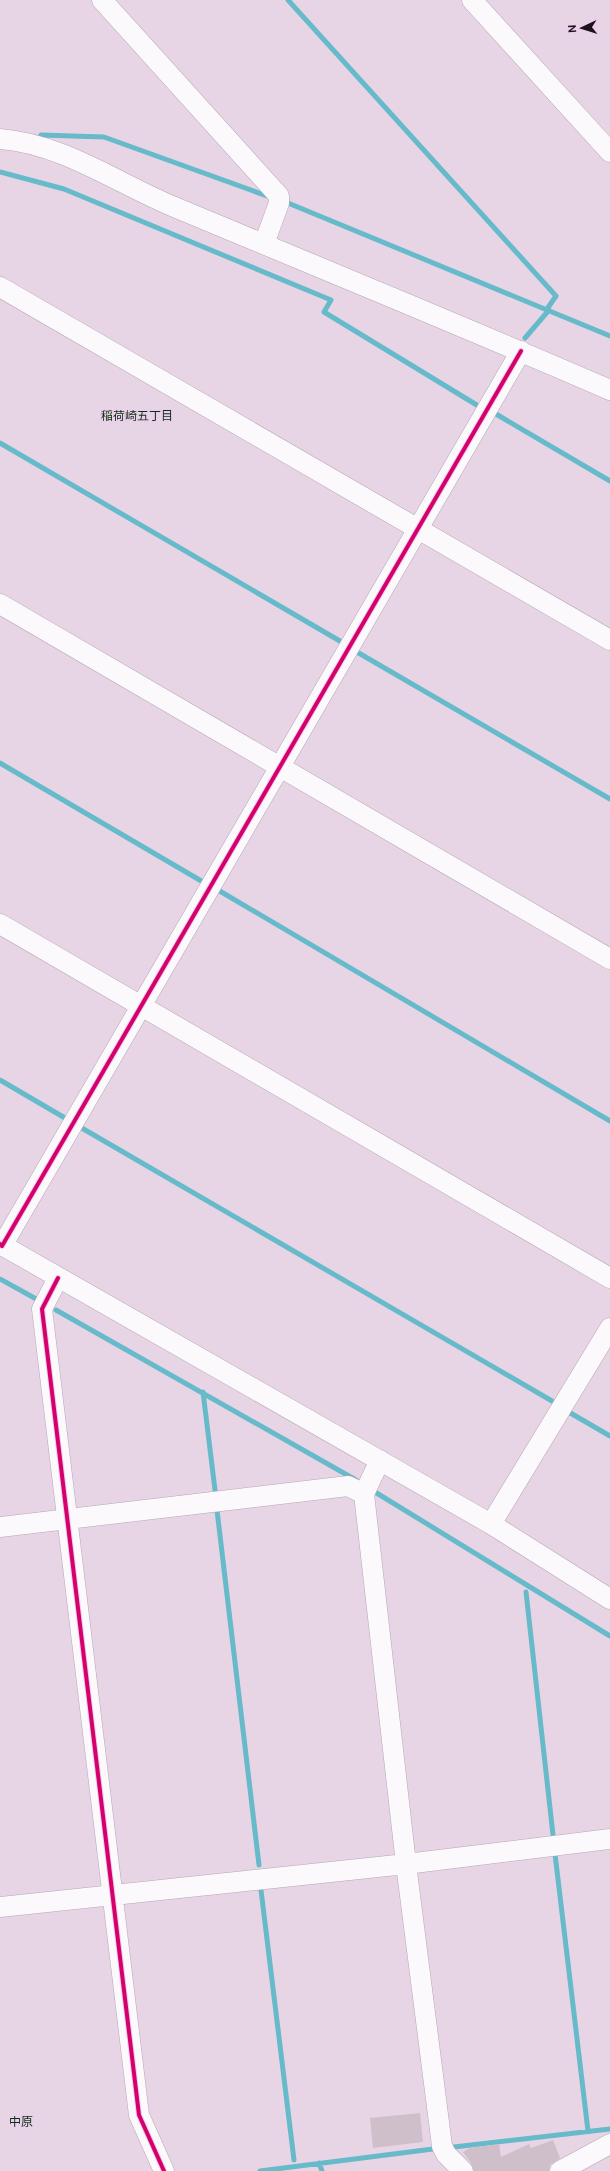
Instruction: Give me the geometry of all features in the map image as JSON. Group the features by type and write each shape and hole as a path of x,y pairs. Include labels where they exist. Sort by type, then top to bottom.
{"street":[{"path":"102,0 279,196 279,203 264,244"},
{"path":"472,0 610,152"},
{"path":"0,139 39,145 81,161 155,199 521,351 610,390"},
{"path":"0,287 610,640"},
{"path":"521,351 419,529 1,1245 491,1524 610,1599"},
{"path":"0,604 610,959"},
{"path":"0,924 142,1005 610,1278"},
{"path":"58,1278 42,1309 66,1519 139,2115 164,2171"},
{"path":"491,1524 610,1328"},
{"path":"380,1460 364,1494 406,1864 442,2146 446,2154 463,2171"},
{"path":"0,1527 348,1486 364,1494"},
{"path":"0,1907 406,1864 610,1839"},
{"path":"560,2171 610,2144"}],"building":[{"path":"420,2113 423,2142 373,2148 370,2118"},
{"path":"553,2140 560,2158 550,2165 549,2171 474,2171 471,2163 463,2152 470,2148 499,2144 501,2157 529,2144 531,2148"}],"waterway":[{"path":"288,0 556,296 547,309"},
{"path":"41,135 104,137 270,197"},
{"path":"0,172 64,189 331,300 324,312 480,407"},
{"path":"288,203 610,336"},
{"path":"525,338 549,310"},
{"path":"496,414 610,481"},
{"path":"0,443 345,644"},
{"path":"357,652 610,799"},
{"path":"0,763 203,882"},
{"path":"218,890 610,1121"},
{"path":"0,1080 65,1118"},
{"path":"80,1127 552,1401"},
{"path":"0,1279 38,1300"},
{"path":"56,1310 356,1480"},
{"path":"203,1392 215,1490"},
{"path":"567,1411 610,1436"},
{"path":"375,1492 610,1636"},
{"path":"217,1510 259,1865"},
{"path":"526,1592 553,1835"},
{"path":"555,1854 588,2131"},
{"path":"261,1890 294,2160"},
{"path":"454,2147 610,2129"},
{"path":"260,2171 433,2149"},
{"path":"319,2163 322,2171"}],"cycle path":[{"path":"0,1244 2,1246 521,351"},
{"path":"58,1278 42,1309 139,2115 164,2171"}],"district":[{"name":"稲荷崎五丁目","path":"137,416"},
{"name":"中原","path":"21,2122"}]}
